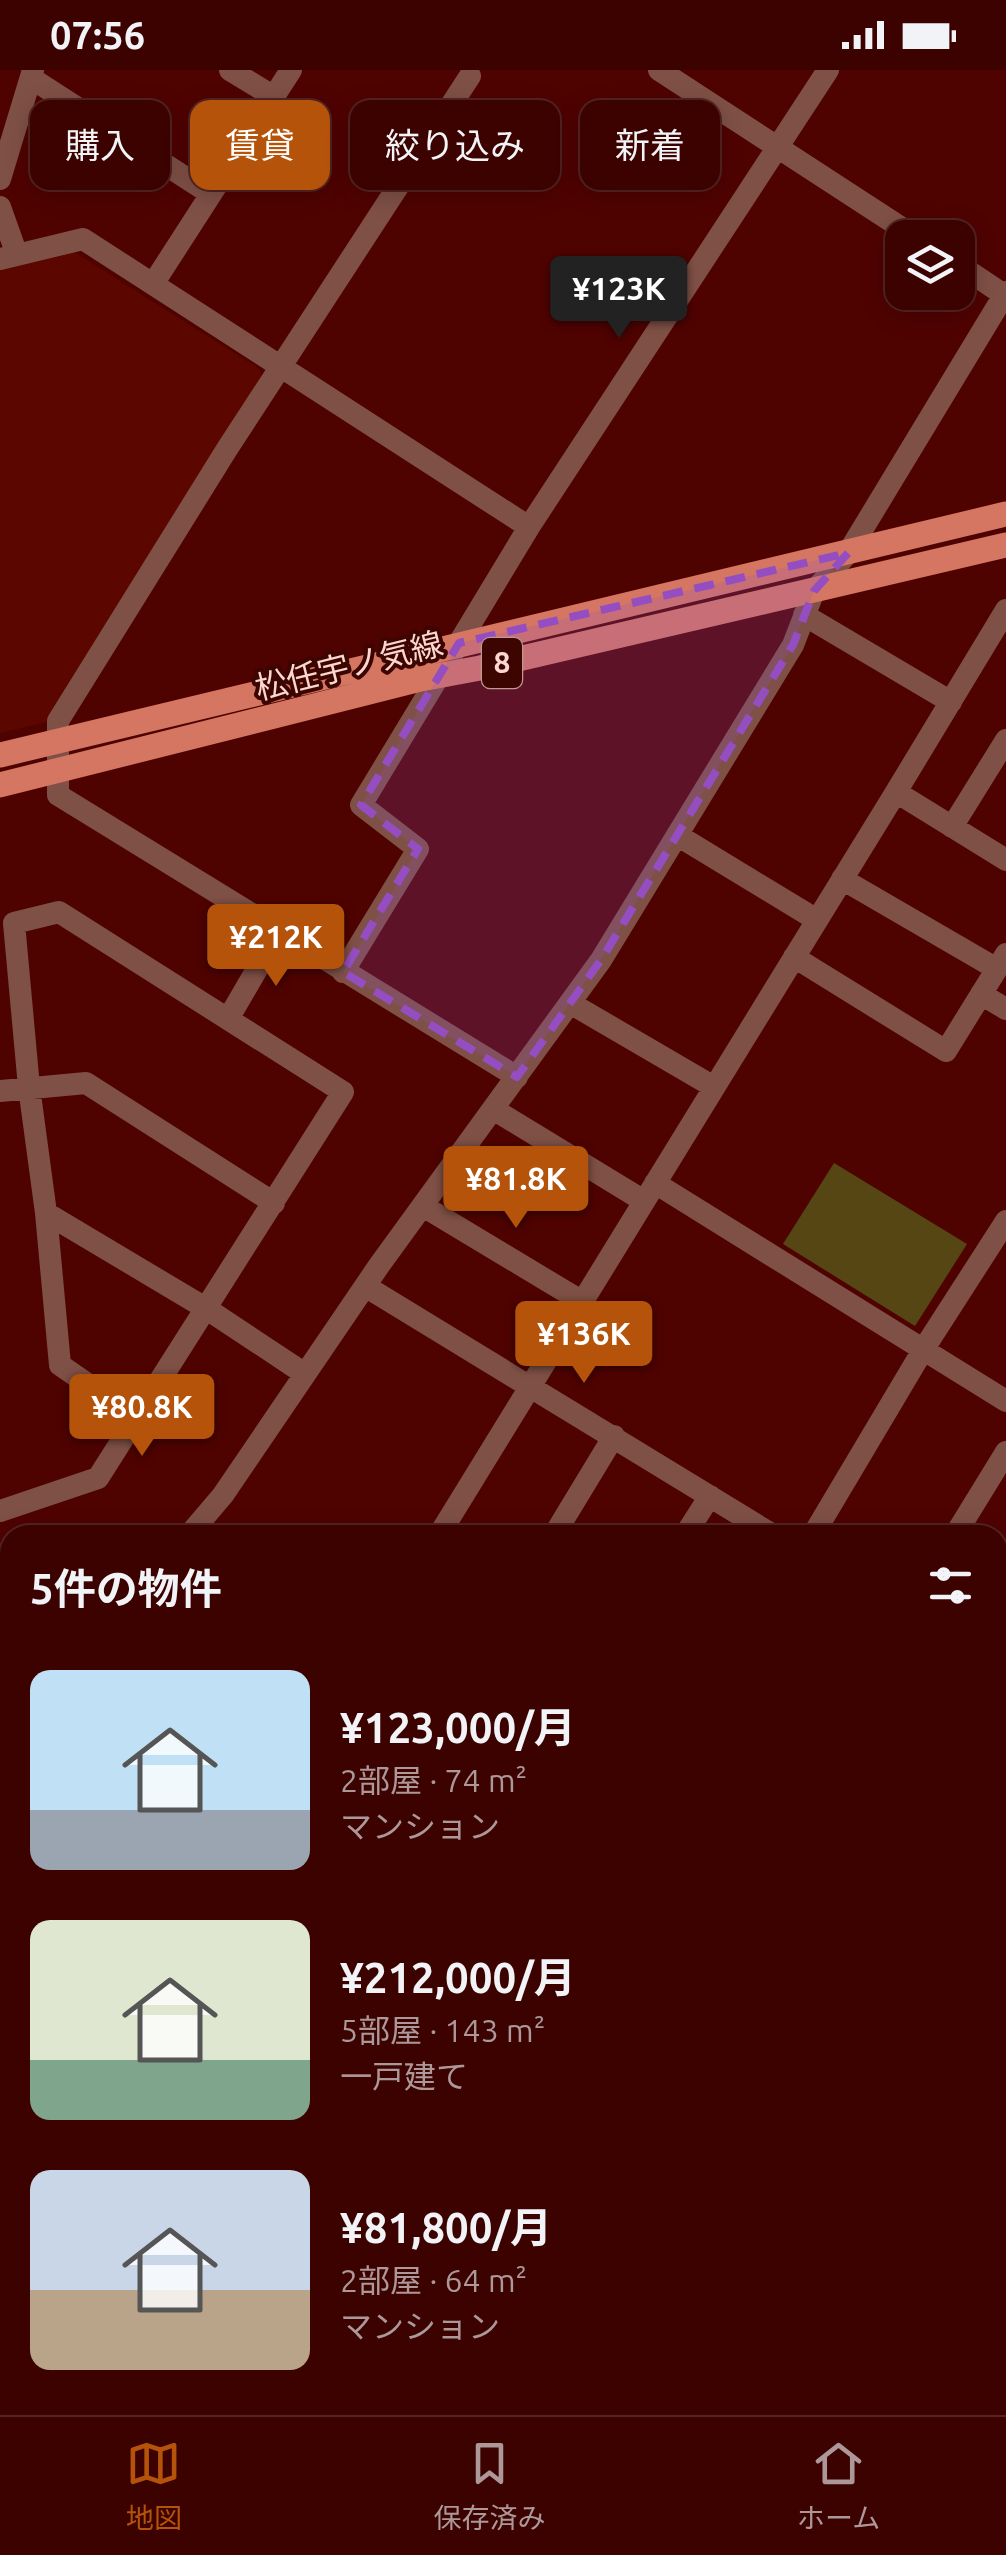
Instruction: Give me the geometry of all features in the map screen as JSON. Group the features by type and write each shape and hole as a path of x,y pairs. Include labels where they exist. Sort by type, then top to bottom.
{"main road":[{"name":"松任宇ノ気線","path":"0,755 1006,514"},
{"name":"松任宇ノ気線","path":"0,785 437,676 809,603 1006,544"}],"street":[{"path":"230,70 274,97"},
{"path":"153,284 291,70"},
{"path":"659,70 890,220"},
{"path":"344,972 418,848 361,805 528,527 828,70"},
{"path":"469,72 58,721 56,772 58,795 517,1077"},
{"path":"0,180 32,74 211,194"},
{"path":"0,207 8,257 83,239 528,527"},
{"path":"197,1525 601,960 792,645 809,603 848,552 1005,293 975,274"},
{"path":"809,603 950,702"},
{"path":"446,1525 1006,610"},
{"path":"952,827 1006,740"},
{"path":"896,792 1006,860"},
{"path":"677,835 817,920"},
{"path":"794,957 946,1051 982,994 1001,962 842,879"},
{"path":"0,1511 98,1478 343,1092 59,912 14,922 60,1365 136,1418"},
{"path":"228,1019 278,933"},
{"path":"982,994 1006,1010"},
{"path":"570,1003 714,1087"},
{"path":"0,1091 86,1083 274,1203"},
{"path":"493,1109 649,1192 1006,1402"},
{"path":"423,1206 581,1302"},
{"path":"46,1214 305,1374"},
{"path":"819,1525 923,1350 996,1261 1006,1221"},
{"path":"365,1286 757,1525"},
{"path":"560,1525 614,1436"},
{"path":"961,1525 1006,1452"},
{"path":"691,1525 710,1496"}],"highlighted area":[{"path":"848,553 814,591 793,645 601,960 517,1077 343,972 418,849 361,805 459,643"}],"shaded area":[{"path":"71,250 258,368 262,376 47,722 0,733 0,269"},
{"path":"834,1163 967,1244 915,1326 783,1244"}]}
